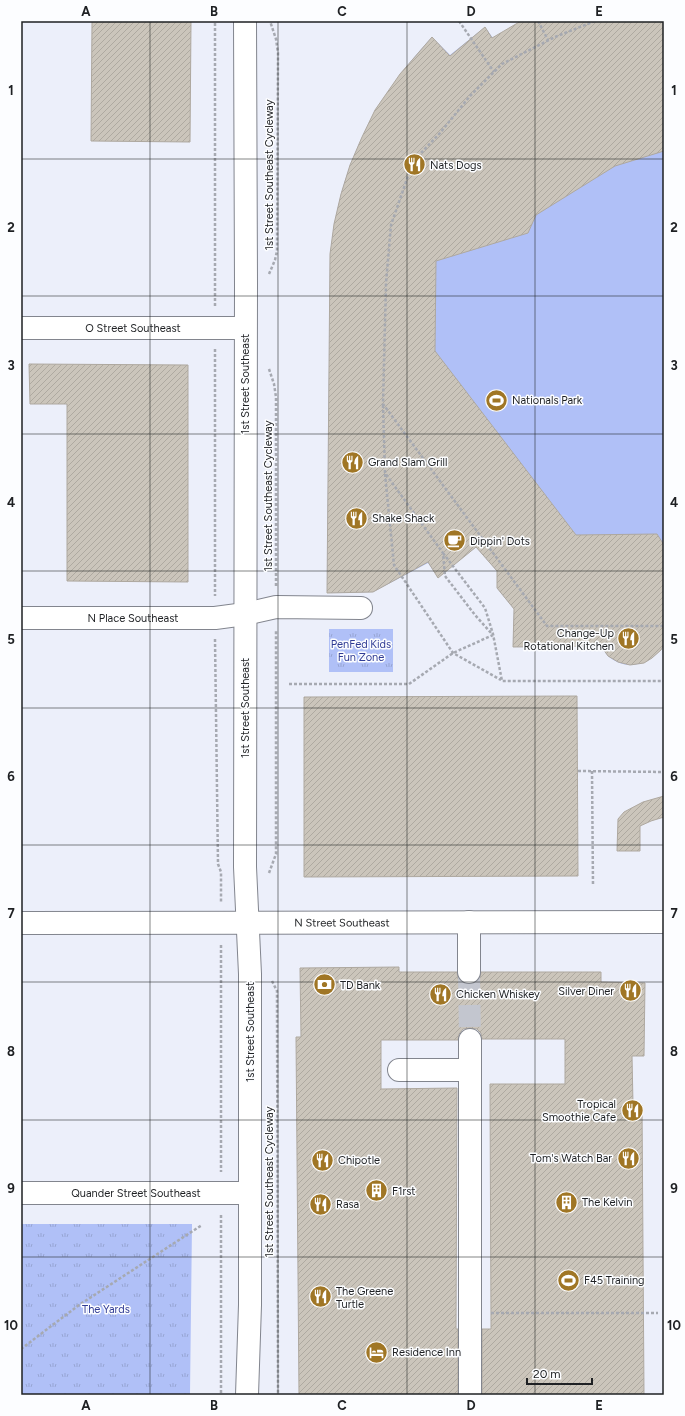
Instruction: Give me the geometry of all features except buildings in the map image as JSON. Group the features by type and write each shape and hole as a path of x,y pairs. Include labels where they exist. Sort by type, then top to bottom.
{"street":[{"name":"1st Street Southeast","path":"245,21 245,867 250,974 250,1306 247,1395"},
{"name":"O Street Southeast","path":"21,328 245,328"},
{"name":"N Place Southeast","path":"21,618 215,618 245,614 276,607 361,608"},
{"path":"470,922 470,972"},
{"name":"N Street Southeast","path":"21,923 664,922"},
{"path":"470,1040 470,1395"},
{"path":"399,1070 470,1070"},
{"name":"Quander Street Southeast","path":"21,1193 250,1193"}],"path":[{"path":"214,272 215,21"},
{"name":"1st Street Southeast Cycleway","path":"268,280 277,251 278,53 276,39 270,21"},
{"path":"459,21 494,72"},
{"path":"538,21 548,40"},
{"path":"595,21 548,40 502,64 470,96 440,133 421,153 408,176 391,225 386,283 383,404 385,473 394,565 454,654 502,681 664,681"},
{"name":"1st Street Southeast Cycleway","path":"269,368 276,397 276,592"},
{"path":"383,404 547,626 664,626"},
{"path":"385,473 485,608 493,634 502,681"},
{"path":"443,553 445,576 475,615 493,634"},
{"path":"268,874 276,854 276,629"},
{"path":"289,684 409,684 454,654 493,634"},
{"path":"578,771 664,772"},
{"path":"592,771 593,885"},
{"path":"221,968 222,1173"},
{"name":"1st Street Southeast Cycleway","path":"271,978 277,991 278,1395"},
{"path":"222,1217 222,1395"},
{"path":"21,1349 79,1305 202,1225"},
{"path":"470,1313 658,1313"}],"green space":[{"name":"Nationals Park","path":"664,21 664,644 653,657 639,664 631,665 615,661 608,656 600,646 513,647 514,609 497,588 497,571 476,547 438,577 428,563 373,592 327,593 330,254 341,194 348,172 356,150 377,110 402,72 432,37 450,55 485,27 493,38"},
{"name":"PenFed Kids Fun Zone","path":"329,629 393,629 393,672 329,672"},
{"name":"The Yards","path":"21,1224 192,1224 190,1395 21,1395"}],"tunnel":[{"path":"469,972 470,1040"}],"place":[{"name":"Nats Dogs","path":"414,165"},
{"name":"Nationals Park","path":"496,400"},
{"name":"Grand Slam Grill","path":"353,462"},
{"name":"Shake Shack","path":"357,518"},
{"name":"Dippin' Dots","path":"454,541"},
{"name":"Change-Up Rotational Kitchen","path":"629,639"},
{"name":"TD Bank","path":"325,985"},
{"name":"Silver Diner","path":"630,991"},
{"name":"Chicken Whiskey","path":"441,994"},
{"name":"Tropical Smoothie Cafe","path":"632,1110"},
{"name":"Tom's Watch Bar","path":"628,1158"},
{"name":"Chipotle","path":"322,1160"},
{"name":"F1rst","path":"377,1191"},
{"name":"The Kelvin","path":"567,1202"},
{"name":"Rasa","path":"321,1204"},
{"name":"F45 Training","path":"568,1280"},
{"name":"The Greene Turtle","path":"320,1297"},
{"name":"Residence Inn","path":"377,1352"}]}
